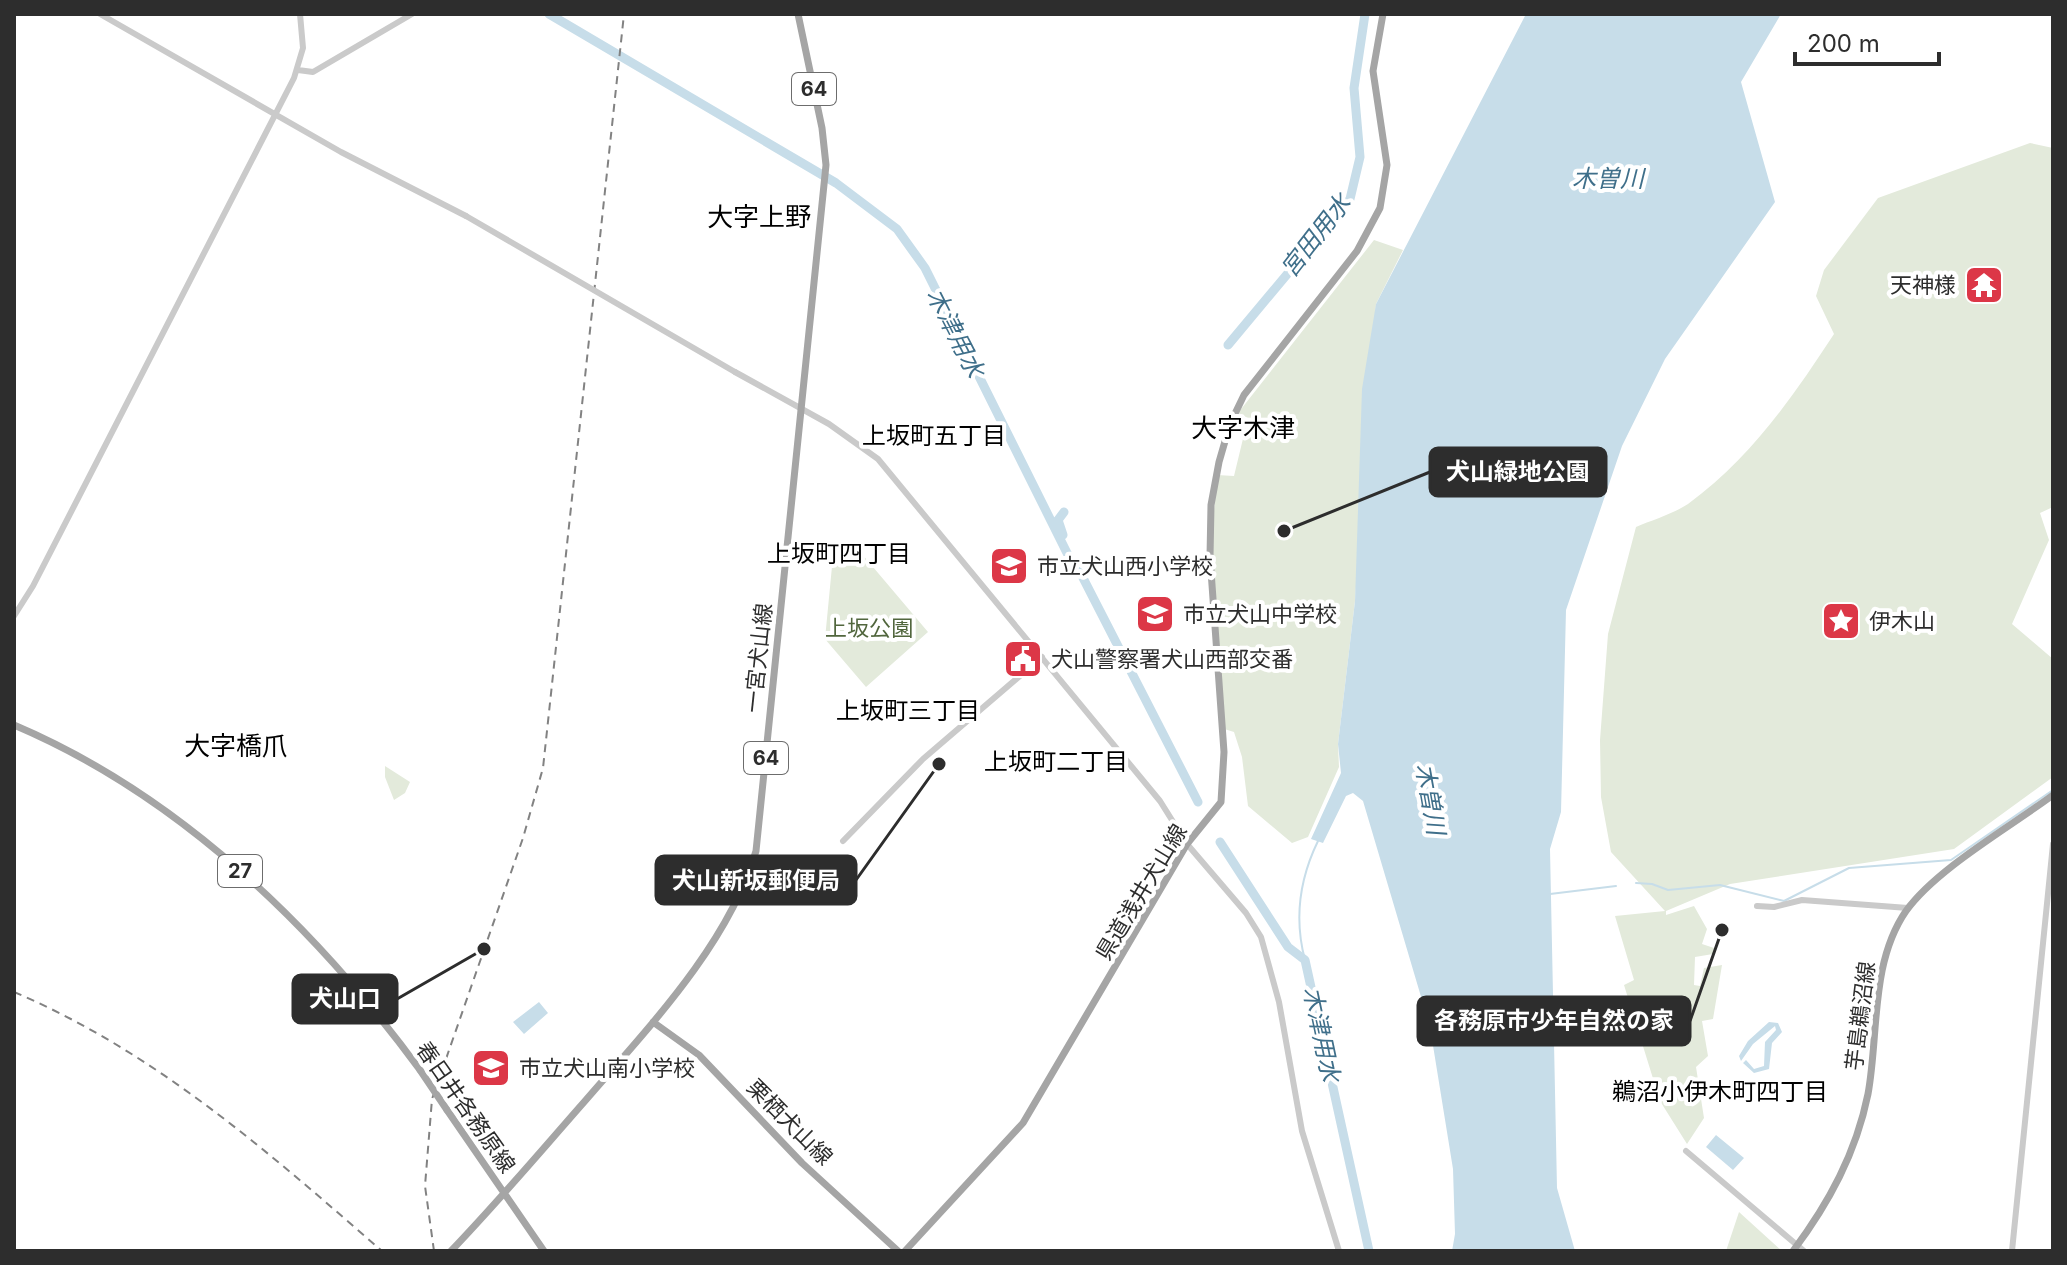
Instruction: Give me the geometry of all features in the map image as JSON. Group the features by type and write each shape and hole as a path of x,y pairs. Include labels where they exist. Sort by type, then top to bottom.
{"main road":[{"name":"一宮犬山線","path":"451,1251 505,1194 653,1022 729,916 756,851 826,165 822,128 798,14"},
{"name":"県道浅井犬山線","path":"905,1251 1023,1123 1187,844 1216,810 1225,785 1210,557 1211,505 1219,462 1230,424 1244,395 1357,251 1380,208 1387,165 1373,71 1383,14"},
{"name":"春日井各務原線","path":"14,725 125,785 235,866 305,931 344,973 420,1070 544,1251"},
{"name":"芋島鵜沼線","path":"1798,1249 1832,1193 1854,1145 1868,1093 1884,960 1892,936 1908,908 1933,884 2053,795"},
{"name":"栗栖犬山線","path":"653,1022 699,1055 802,1163 898,1251"}],"street":[{"path":"100,14 466,216 802,409 878,459 1160,801 1187,844 1246,913 1270,960 1302,1131 1339,1251"},
{"path":"14,616 39,575 298,70 304,39 300,14"},
{"path":"298,70 313,72 412,14"},
{"path":"843,841 923,759 1042,657"},
{"path":"2012,1251 2053,844"},
{"path":"1757,906 1783,906 1802,900 1908,908"},
{"path":"1686,1151 1798,1249"}],"green space":[{"path":"2030,143 2053,148 2053,507 2040,513 2049,540 2012,624 2053,659 2053,777 1954,849 1730,884 1666,911 1666,915 1694,906 1707,929 1702,944 1714,948 1713,954 1695,957 1694,985 1700,986 1704,968 1722,965 1713,1019 1702,1021 1708,1056 1696,1067 1704,1118 1687,1144 1660,1101 1624,985 1634,980 1615,916 1665,911 1611,852 1601,797 1600,740 1608,634 1636,527 1682,508 1710,486 1750,447 1786,404 1834,334 1816,296 1824,270 1878,198"},
{"path":"1374,240 1403,250 1376,304 1355,601 1338,744 1339,767 1308,837 1292,843 1248,806 1242,757 1234,732 1221,728 1210,557 1217,475 1234,476 1248,418 1238,413"},
{"name":"上坂公園","path":"862,554 928,632 866,687 825,639 833,556 856,558"},
{"path":"385,766 410,782 405,793 394,800 385,777"},
{"path":"1739,1212 1782,1251 1726,1251"}],"water":[{"name":"木曽川","path":"1526,14 1781,14 1741,82 1775,202 1665,359 1622,446 1566,610 1561,812 1550,849 1557,1188 1575,1251 1452,1251 1455,1234 1453,1169 1430,1027 1363,801 1353,793 1346,796 1323,843 1311,839 1341,773 1338,744 1355,601 1362,389 1376,304"},
{"path":"539,1002 548,1013 524,1034 513,1022"},
{"path":"1769,1022 1778,1023 1782,1032 1772,1043 1769,1069 1754,1073 1743,1063 1746,1060 1754,1069 1764,1066 1765,1042 1776,1030 1775,1026 1753,1044 1741,1061 1739,1056 1748,1041"},
{"path":"1716,1135 1744,1158 1733,1170 1706,1147"}],"waterway":[{"name":"木津用水","path":"549,14 836,183 897,229 925,268 1075,569 1081,574 1198,802"},
{"name":"宮田用水","path":"1228,345 1350,199 1360,157 1354,88 1365,14"},
{"name":"宮田用水","path":"1063,535 1058,520 1064,512"},
{"path":"1636,883 1652,884 1668,890 1720,885 1784,901 1849,868 1951,860 2053,790"},
{"path":"1305,960 1300,929 1301,899 1307,869 1318,841"},
{"name":"木津用水","path":"1220,842 1288,947 1305,960 1369,1251"},
{"path":"1550,894 1616,886"}],"railway":[{"path":"434,1251 425,1186 432,1099 523,838 543,768 624,14"},
{"path":"14,992 66,1016 115,1044 208,1106 382,1251"}],"place":[{"name":"天神様","path":"1984,285"},
{"name":"犬山緑地公園","path":"1284,531"},
{"name":"市立犬山西小学校","path":"1009,566"},
{"name":"市立犬山中学校","path":"1155,614"},
{"name":"伊木山","path":"1841,621"},
{"name":"犬山警察署犬山西部交番","path":"1023,659"},
{"name":"犬山新坂郵便局","path":"939,764"},
{"name":"各務原市少年自然の家","path":"1722,930"},
{"name":"犬山口","path":"484,949"},
{"name":"市立犬山南小学校","path":"491,1068"}],"district":[{"name":"大字上野","path":"759,217"},
{"name":"大字木津","path":"1243,428"},
{"name":"上坂町五丁目","path":"934,436"},
{"name":"上坂町四丁目","path":"839,554"},
{"name":"上坂町三丁目","path":"908,711"},
{"name":"大字橋爪","path":"236,746"},
{"name":"上坂町二丁目","path":"1056,762"},
{"name":"鵜沼小伊木町四丁目","path":"1720,1092"}]}
